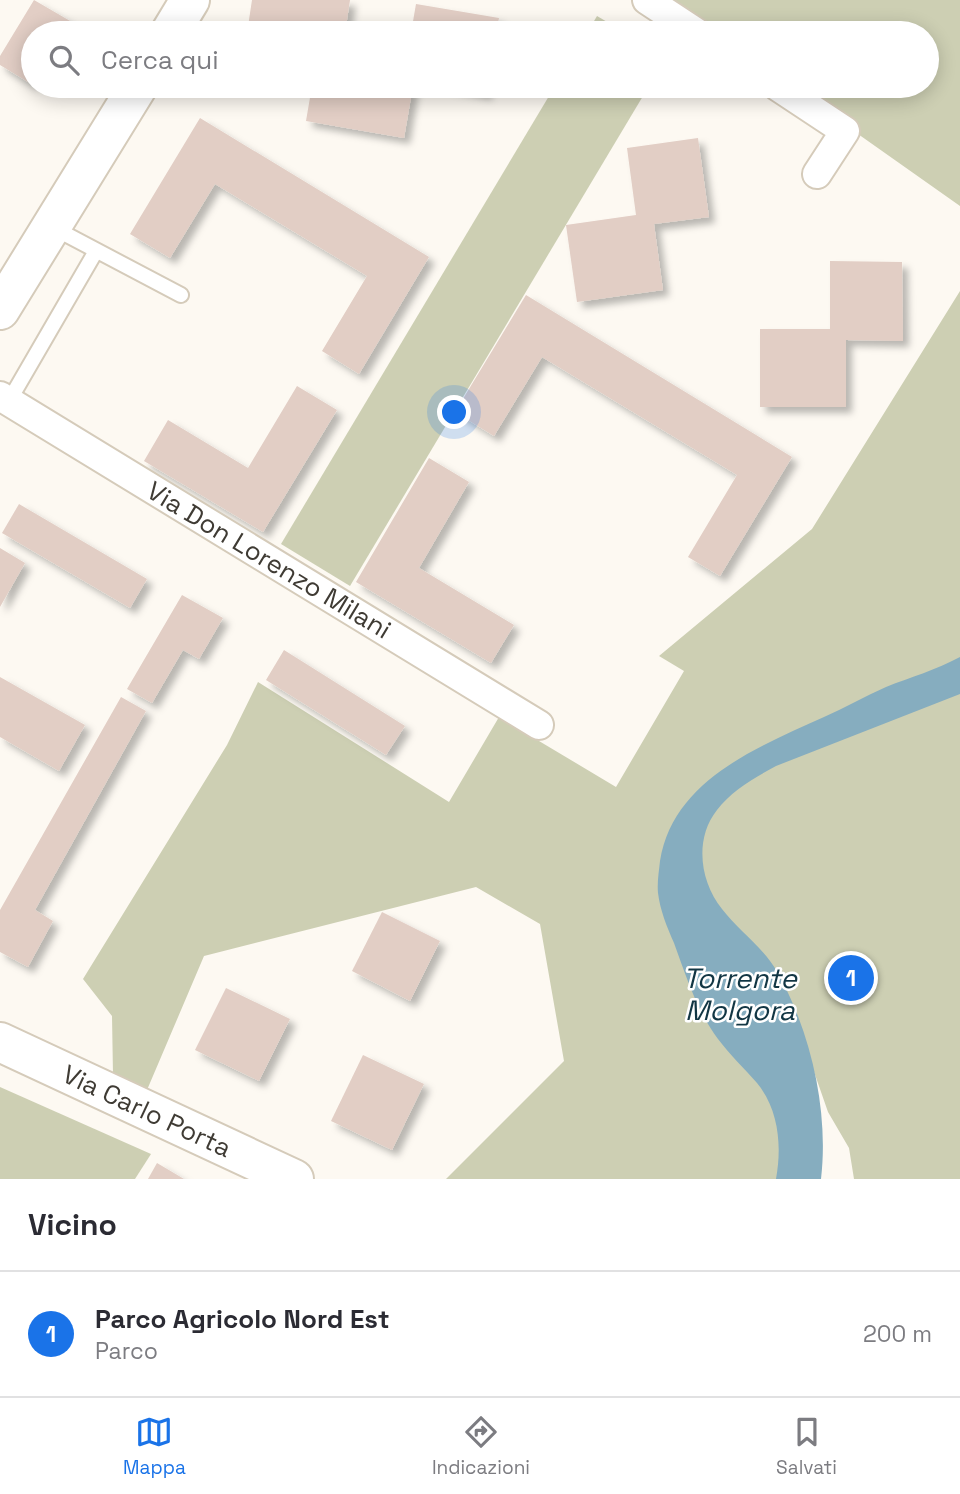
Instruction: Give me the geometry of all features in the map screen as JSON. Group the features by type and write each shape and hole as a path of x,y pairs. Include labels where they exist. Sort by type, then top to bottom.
{"street":[{"path":"177,21 190,0"},
{"path":"647,0 679,21"},
{"path":"0,310 131,98"},
{"path":"795,98 845,131 817,174"},
{"name":"Via Don Lorenzo Milani","path":"4,398 539,725"},
{"name":"Via Carlo Porta","path":"0,1042 294,1179"}],"lane":[{"path":"51,226 181,295"},
{"path":"4,398 96,251"}],"green space":[{"path":"669,0 960,0 960,206 807,98 939,98 939,21 699,21"},
{"path":"548,98 642,98 350,586 281,544"},
{"path":"960,291 960,1179 854,1179 849,1148 828,1112 812,1066 780,1045 816,1179 446,1179 564,1061 540,924 476,887 204,956 147,1090 113,1075 112,1016 83,979 227,745 258,682 449,802 499,717 616,787 684,671 659,656 812,529"},
{"path":"0,1087 151,1154 135,1179 0,1179"}],"water":[{"name":"Torrente Molgora","path":"960,657 960,694 776,766 729,797 717,810 705,834 703,860 709,886 722,909 766,956 778,973 800,1021 815,1073 822,1127 821,1179 776,1179 778,1141 770,1105 757,1083 723,1045 704,1017 662,912 658,881 660,861 668,833 682,809 700,788 747,754 878,691"}],"building":[{"path":"34,0 70,21 21,21"},
{"path":"252,0 350,0 347,21 249,21"},
{"path":"416,4 499,18 498,21 413,21"},
{"path":"21,21 21,78 0,65 0,56"},
{"path":"310,98 411,98 404,138 306,121"},
{"path":"200,118 429,257 359,374 322,351 367,276 215,184 170,258 130,234"},
{"path":"698,138 709,217 654,224 663,290 577,302 566,225 636,215 627,148"},
{"path":"830,261 902,262 903,341 846,340 846,407 760,407 760,329 830,329"},
{"path":"526,295 792,457 720,576 688,557 737,475 542,357 494,436 455,412"},
{"path":"297,386 337,410 263,532 144,461 168,420 248,468"},
{"path":"429,458 469,482 419,568 514,625 491,663 356,582"},
{"path":"19,504 147,579 130,608 2,533"},
{"path":"0,548 25,563 0,607"},
{"path":"182,595 223,618 199,659 183,650 152,703 127,689"},
{"path":"284,650 405,726 386,755 266,680"},
{"path":"0,677 85,725 59,771 0,737"},
{"path":"121,697 146,711 35,910 53,921 28,967 0,952 0,910"},
{"path":"382,912 440,941 410,1001 352,971"},
{"path":"226,988 290,1019 259,1081 195,1050"},
{"path":"363,1055 424,1084 392,1150 331,1121"},
{"path":"157,1163 184,1179 148,1179"}],"place":[{"name":"Parco Agricolo Nord Est","path":"851,978"}]}
